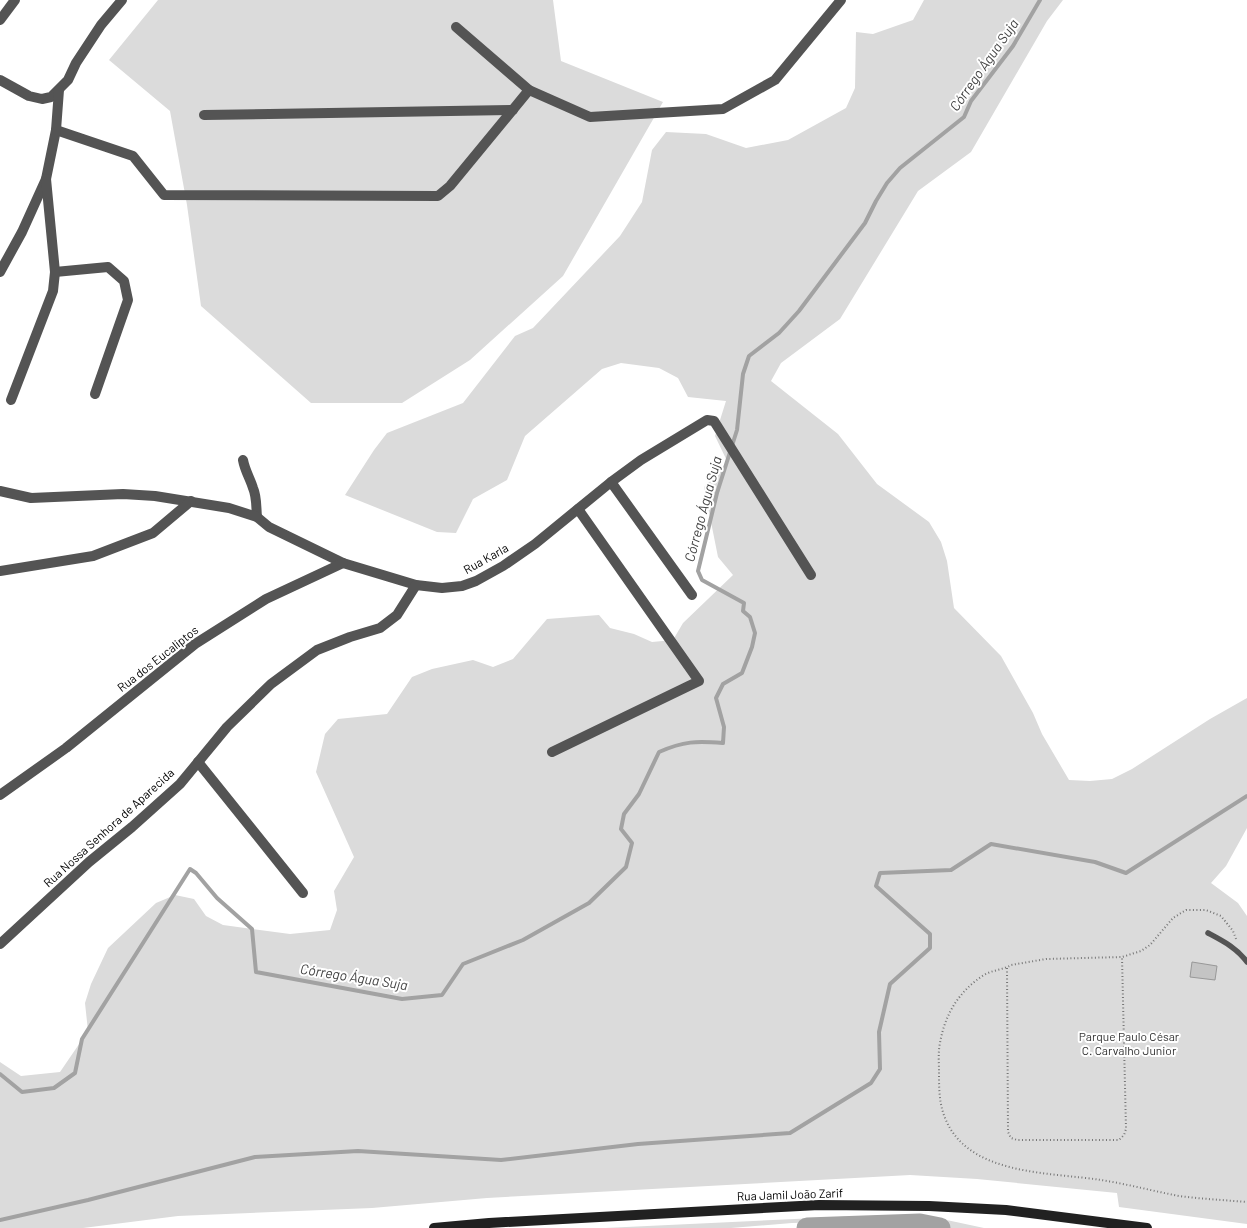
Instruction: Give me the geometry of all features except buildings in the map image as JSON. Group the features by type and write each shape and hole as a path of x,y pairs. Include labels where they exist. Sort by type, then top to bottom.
{"main road":[{"name":"Rua Jamil João Zarif","path":"434,1228 488,1223 819,1205 928,1206 1006,1210 1148,1228"}],"street":[{"path":"0,20 15,0"},
{"path":"0,80 29,96 42,99 51,97 68,80 76,63 101,25 122,0"},
{"path":"456,28 530,90 590,117 723,108 775,80 841,0"},
{"path":"0,272 22,232 46,178 56,130 59,90"},
{"path":"56,130 133,156 164,195 438,196 450,186 530,90"},
{"path":"204,115 513,110"},
{"path":"11,400 53,291 55,272 46,178"},
{"path":"0,252 14,247"},
{"path":"55,272 108,267 124,281 128,300 95,394"},
{"name":"Rua Karla","path":"0,491 31,498 123,494 155,496 229,508 256,517 269,527 343,564 416,585 442,588 462,586 476,582 503,566 535,544 611,482 669,442 707,420 714,421 811,576"},
{"path":"243,460 256,498 256,517"},
{"path":"611,482 692,595"},
{"path":"0,571 93,556 153,533 191,501"},
{"path":"552,752 698,681 578,509"},
{"name":"Rua dos Eucaliptos","path":"0,794 66,748 195,644 266,599 343,564"},
{"name":"Rua Nossa Senhora de Aparecida","path":"0,944 89,862 173,790 227,727 271,684 317,650 380,628 397,615 416,585"},
{"path":"198,762 303,892"}],"lane":[{"path":"1208,933 1226,942 1241,954 1247,962"}],"path":[{"path":"1241,954 1233,931 1221,916 1206,910 1186,910 1173,918 1150,945 1141,951 1122,956 1046,959 1012,965 986,974 963,990 948,1014 939,1044 940,1095 944,1117 961,1142 981,1157 1022,1170 1101,1180 1191,1197 1247,1202"},
{"path":"1007,968 1008,1132 1011,1138 1017,1140 1050,1141 1119,1140 1124,1135 1126,1129 1122,956"}],"green space":[{"path":"158,0 553,0 561,61 663,102 563,276 470,360 402,403 311,403 201,306 187,205 170,111 109,60"},
{"name":"Parque Paulo César C. Carvalho Junior","path":"924,0 1063,0 1047,21 971,152 918,191 840,319 781,363 771,381 838,434 877,484 929,522 941,542 947,561 954,608 1001,656 1033,713 1042,734 1069,780 1112,779 1132,769 1210,719 1247,698 1247,828 1226,866 1211,883 1238,903 1247,916 1247,1224 1119,1207 1117,1193 977,1179 910,1175 487,1198 372,1208 178,1216 83,1228 0,1228 0,1062 21,1076 60,1072 88,1031 85,1003 91,984 108,948 156,903 175,895 194,899 206,916 223,925 290,934 330,930 337,910 334,891 354,857 316,772 325,734 338,719 387,714 412,677 432,669 473,660 493,667 513,659 547,619 599,615 610,628 634,634 652,642 673,640 683,623 733,575 718,557 704,487 728,463 715,436 726,401 688,397 678,378 659,368 621,363 602,369 525,436 507,480 473,499 456,533 437,532 345,495 387,433 463,403 515,336 533,328 620,236 642,202 652,150 666,132 706,134 746,148 788,140 846,108 855,88 856,32 873,34 913,20"},
{"path":"859,1216 928,1216 984,1228 948,1228 934,1223 918,1221 882,1221 792,1223 731,1228 605,1228"}],"waterway":[{"name":"Córrego Água Suja","path":"0,1074 22,1092 54,1088 75,1073 82,1039 190,869 196,873 217,898 252,929 256,972 402,999 442,995 463,964 523,940 589,903 626,867 632,843 621,829 624,814 639,794 659,752 690,743 723,743 724,727 716,698 723,684 742,673 752,647 755,633 750,617 743,611 744,603 702,580 698,571 717,493 737,430 743,374 749,356 779,333 799,311 865,223 887,183 900,168 964,117 971,101 1013,46 1040,0"},
{"path":"0,1220 88,1200 255,1157 358,1151 501,1160 638,1144 790,1133 871,1083 880,1069 879,1032 890,984 930,948 930,934 876,886 880,873 951,870 991,844 1095,862 1126,873 1247,796"},
{"path":"807,1228 920,1224 940,1228"}]}
